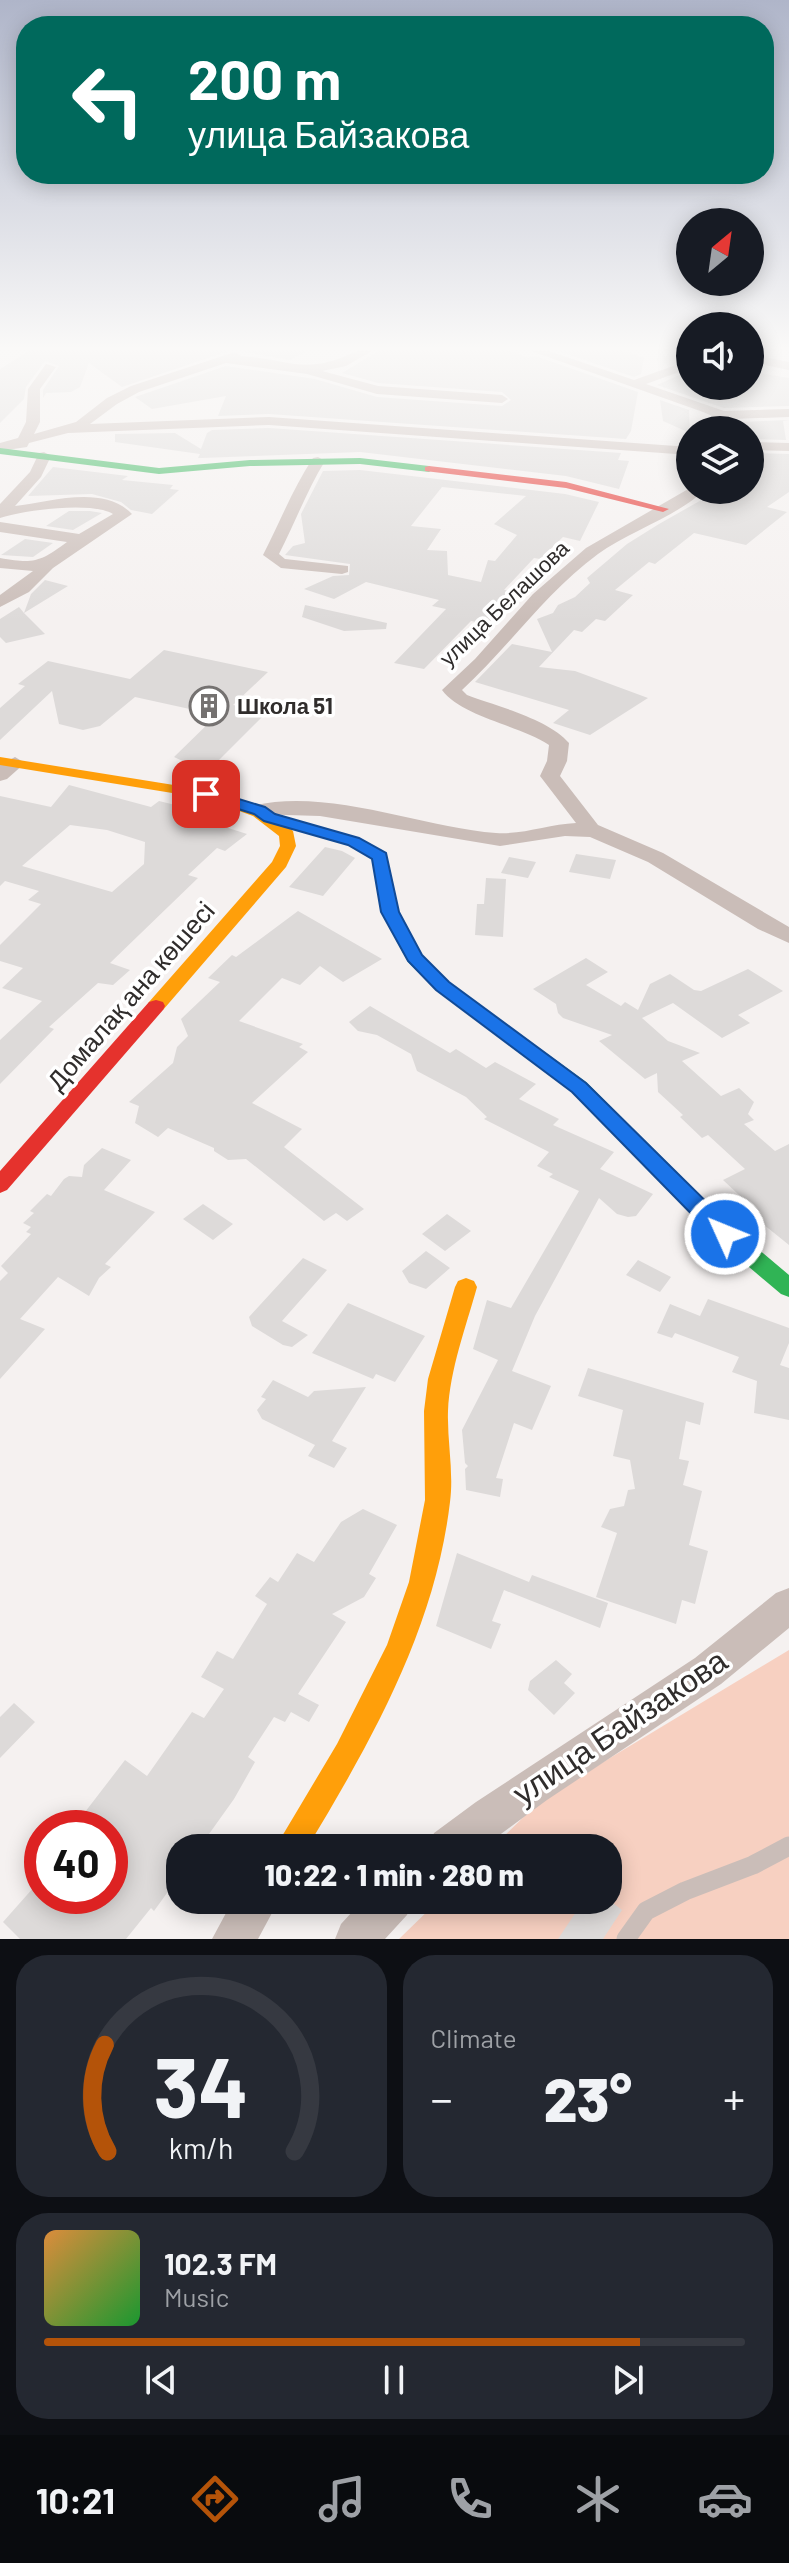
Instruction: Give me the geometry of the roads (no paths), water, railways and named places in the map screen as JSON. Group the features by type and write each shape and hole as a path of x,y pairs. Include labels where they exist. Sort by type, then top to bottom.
{"street":[{"path":"1,517 36,474 33,441"},
{"path":"33,452 49,441"},
{"path":"556,441 676,450"},
{"path":"764,446 789,447"},
{"path":"0,449 159,471 239,463 360,461 587,488 617,496 626,502 663,509"},
{"path":"764,457 774,453"},
{"path":"318,461 301,488 294,510 271,555 281,563 342,569"},
{"name":"улица Белашова","path":"589,830 581,814 554,787 550,776 557,761 559,743 538,729 460,699 451,690 481,663 539,598 592,551 676,502"},
{"path":"0,602 23,588 46,565 81,539 124,514 108,506 76,503 1,517"},
{"path":"1,517 81,539"},
{"path":"0,563 24,567 46,565"},
{"path":"5,766 206,794 354,842 380,856 390,912 414,958 442,986 579,1087 725,1234 789,1288"},
{"path":"264,814 289,807 334,810 504,840 529,837 556,828 589,830 606,834 669,864 789,936"},
{"name":"Домалақ ана көшесі","path":"0,1185 280,864 288,846 287,834 264,814"},
{"path":"298,1834 347,1754 399,1649 422,1582 438,1500 436,1411 440,1379 466,1287"},
{"name":"улица Байзакова","path":"466,1834 490,1814 600,1745 754,1638 789,1605"},
{"path":"233,1939 249,1914"},
{"path":"356,1939 379,1914"}],"lane":[{"path":"626,1939 646,1911 685,1891 753,1865 789,1846"}],"place":[{"name":"Школа 51","path":"209,706"}]}
